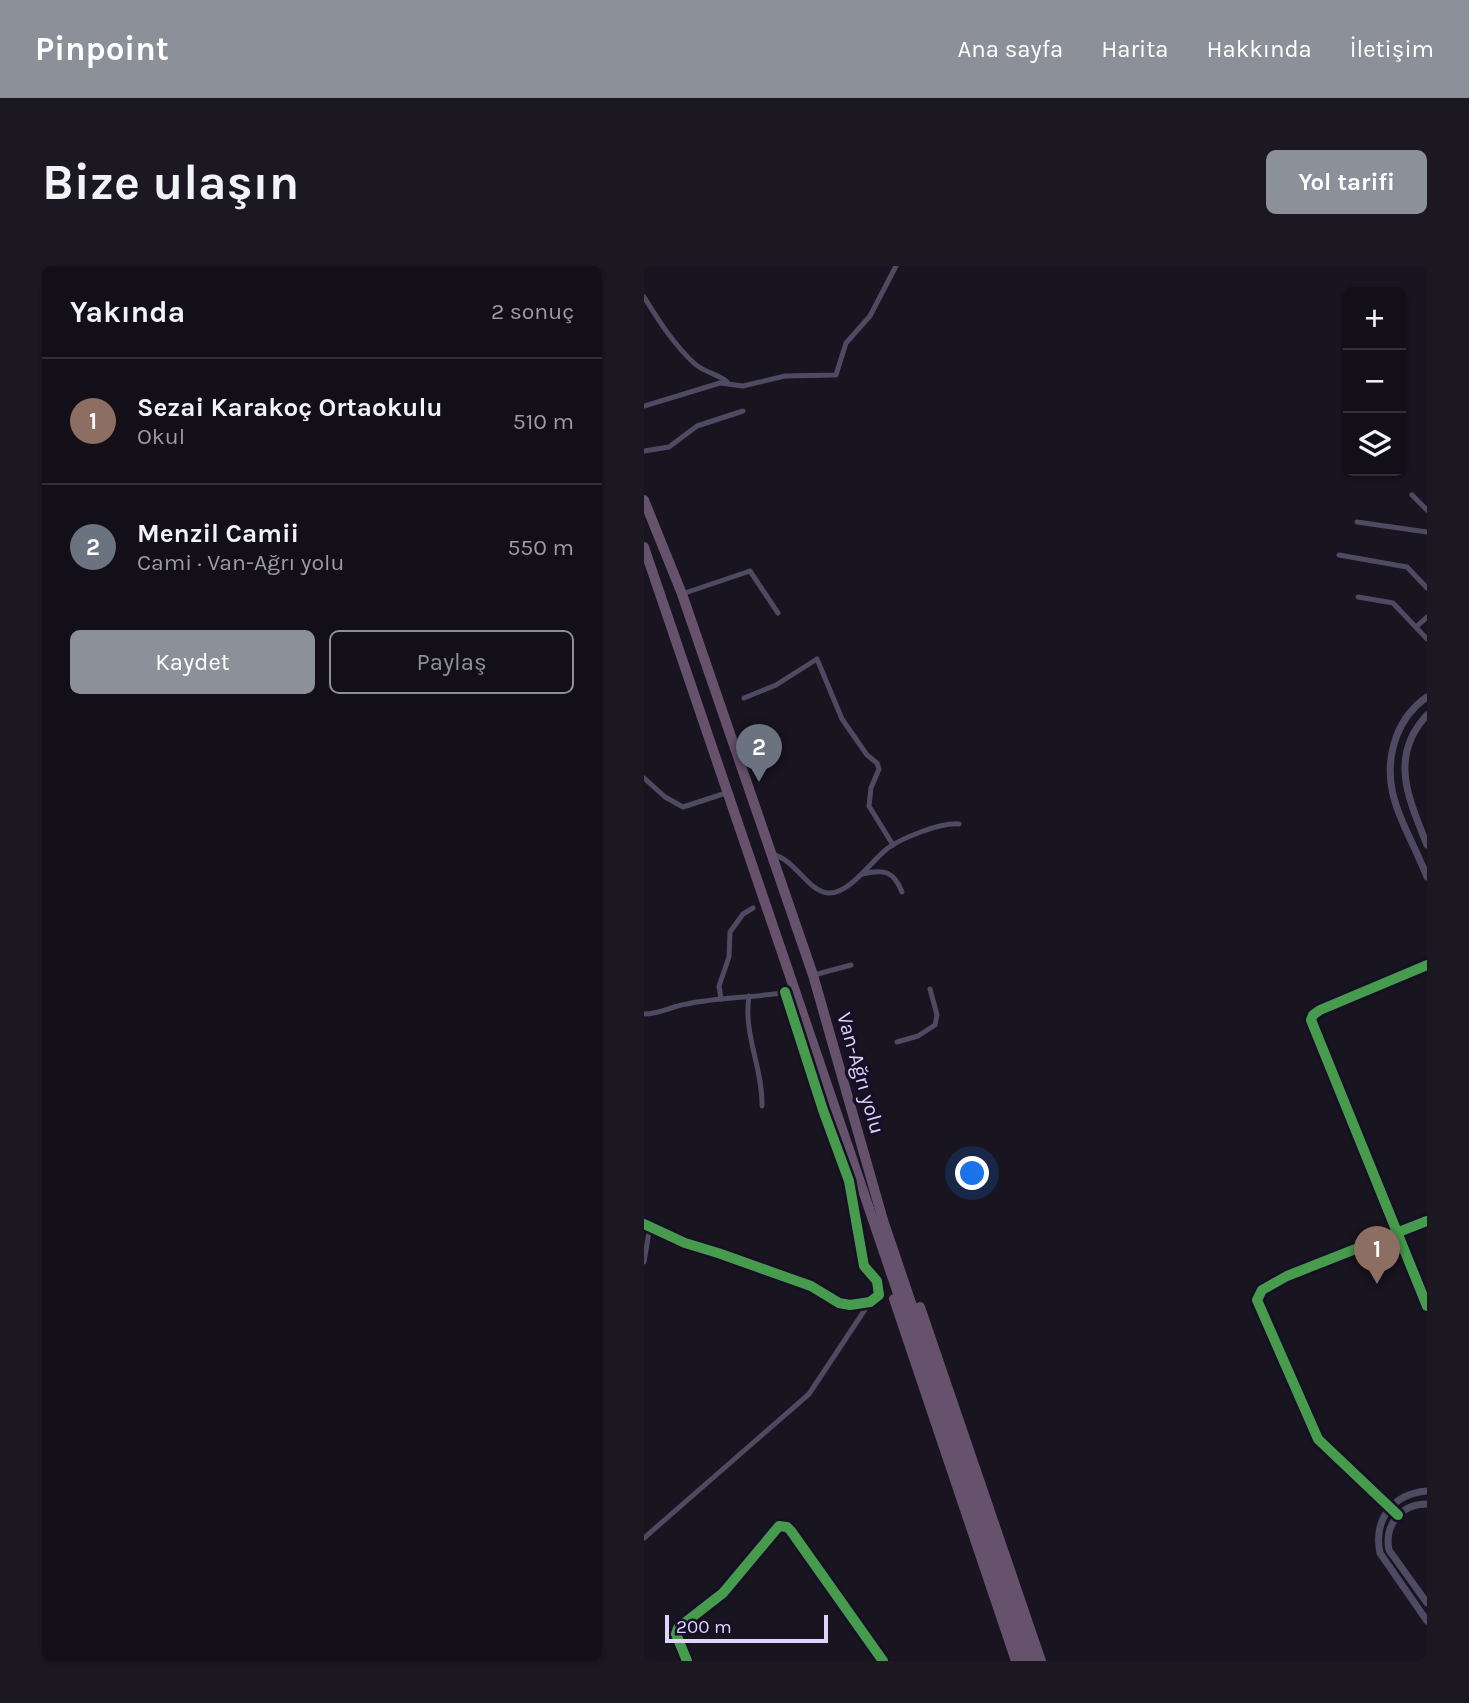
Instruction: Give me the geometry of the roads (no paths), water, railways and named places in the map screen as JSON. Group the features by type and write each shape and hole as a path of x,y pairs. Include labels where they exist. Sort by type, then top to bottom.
{"highway":[{"name":"Van-Ağrı yolu","path":"644,500 682,594 813,975 892,1259 1032,1661"},
{"path":"644,547 789,990 892,1259 1023,1661"},
{"path":"892,1259 898,1317 1016,1661"},
{"path":"892,1259 918,1303 1041,1661"}],"street":[{"path":"644,406 720,383 743,386 785,376 836,375 846,343 870,316 896,266"},
{"path":"644,297 652,313 693,363 703,371 724,378 728,383"},
{"path":"644,451 669,447 697,426 743,411"},
{"path":"1412,495 1427,510"},
{"path":"1357,522 1427,532"},
{"path":"1339,555 1407,567 1427,589"},
{"path":"682,594 750,571 778,613"},
{"path":"1358,597 1393,603 1427,639"},
{"path":"1416,628 1427,617"},
{"path":"744,698 776,685 817,659 842,719 867,755 877,763 879,769 871,789 869,806 893,845"},
{"path":"1427,697 1409,714 1400,728 1389,763 1394,801 1427,877"},
{"path":"1427,715 1418,724 1410,740 1404,779 1427,845"},
{"path":"644,778 665,797 683,807 726,793"},
{"path":"771,854 783,858 801,872 809,883 827,893 840,891 893,845 946,825 958,824"},
{"path":"859,875 873,872 892,875 897,878 902,892"},
{"path":"721,999 719,986 729,957 730,932 743,914 753,908"},
{"path":"813,975 851,965"},
{"path":"1427,965 1320,1010 1311,1020 1427,1306"},
{"path":"897,1041 923,1034 935,1025 937,1015 930,989"},
{"path":"644,1014 654,1014 684,1004 789,990 823,1110 849,1181 864,1266 877,1281 879,1294 870,1302 809,1394 644,1538"},
{"path":"749,996 748,1028 759,1075 762,1106"},
{"path":"1398,1515 1318,1439 1257,1300 1262,1290 1287,1276 1427,1221"},
{"path":"644,1262 647,1225 685,1243 811,1286 839,1303 850,1305 870,1302"},
{"path":"1427,1491 1404,1496 1390,1509 1379,1531 1380,1553 1427,1621"},
{"path":"1427,1504 1415,1505 1398,1515 1388,1532 1390,1550 1427,1603"},
{"path":"687,1661 677,1634 678,1628 723,1593 779,1526 783,1526 791,1531 883,1661"}],"place":[{"name":"Menzil Camii","path":"759,782"},
{"name":"Sezai Karakoç Ortaokulu","path":"1377,1284"}]}
